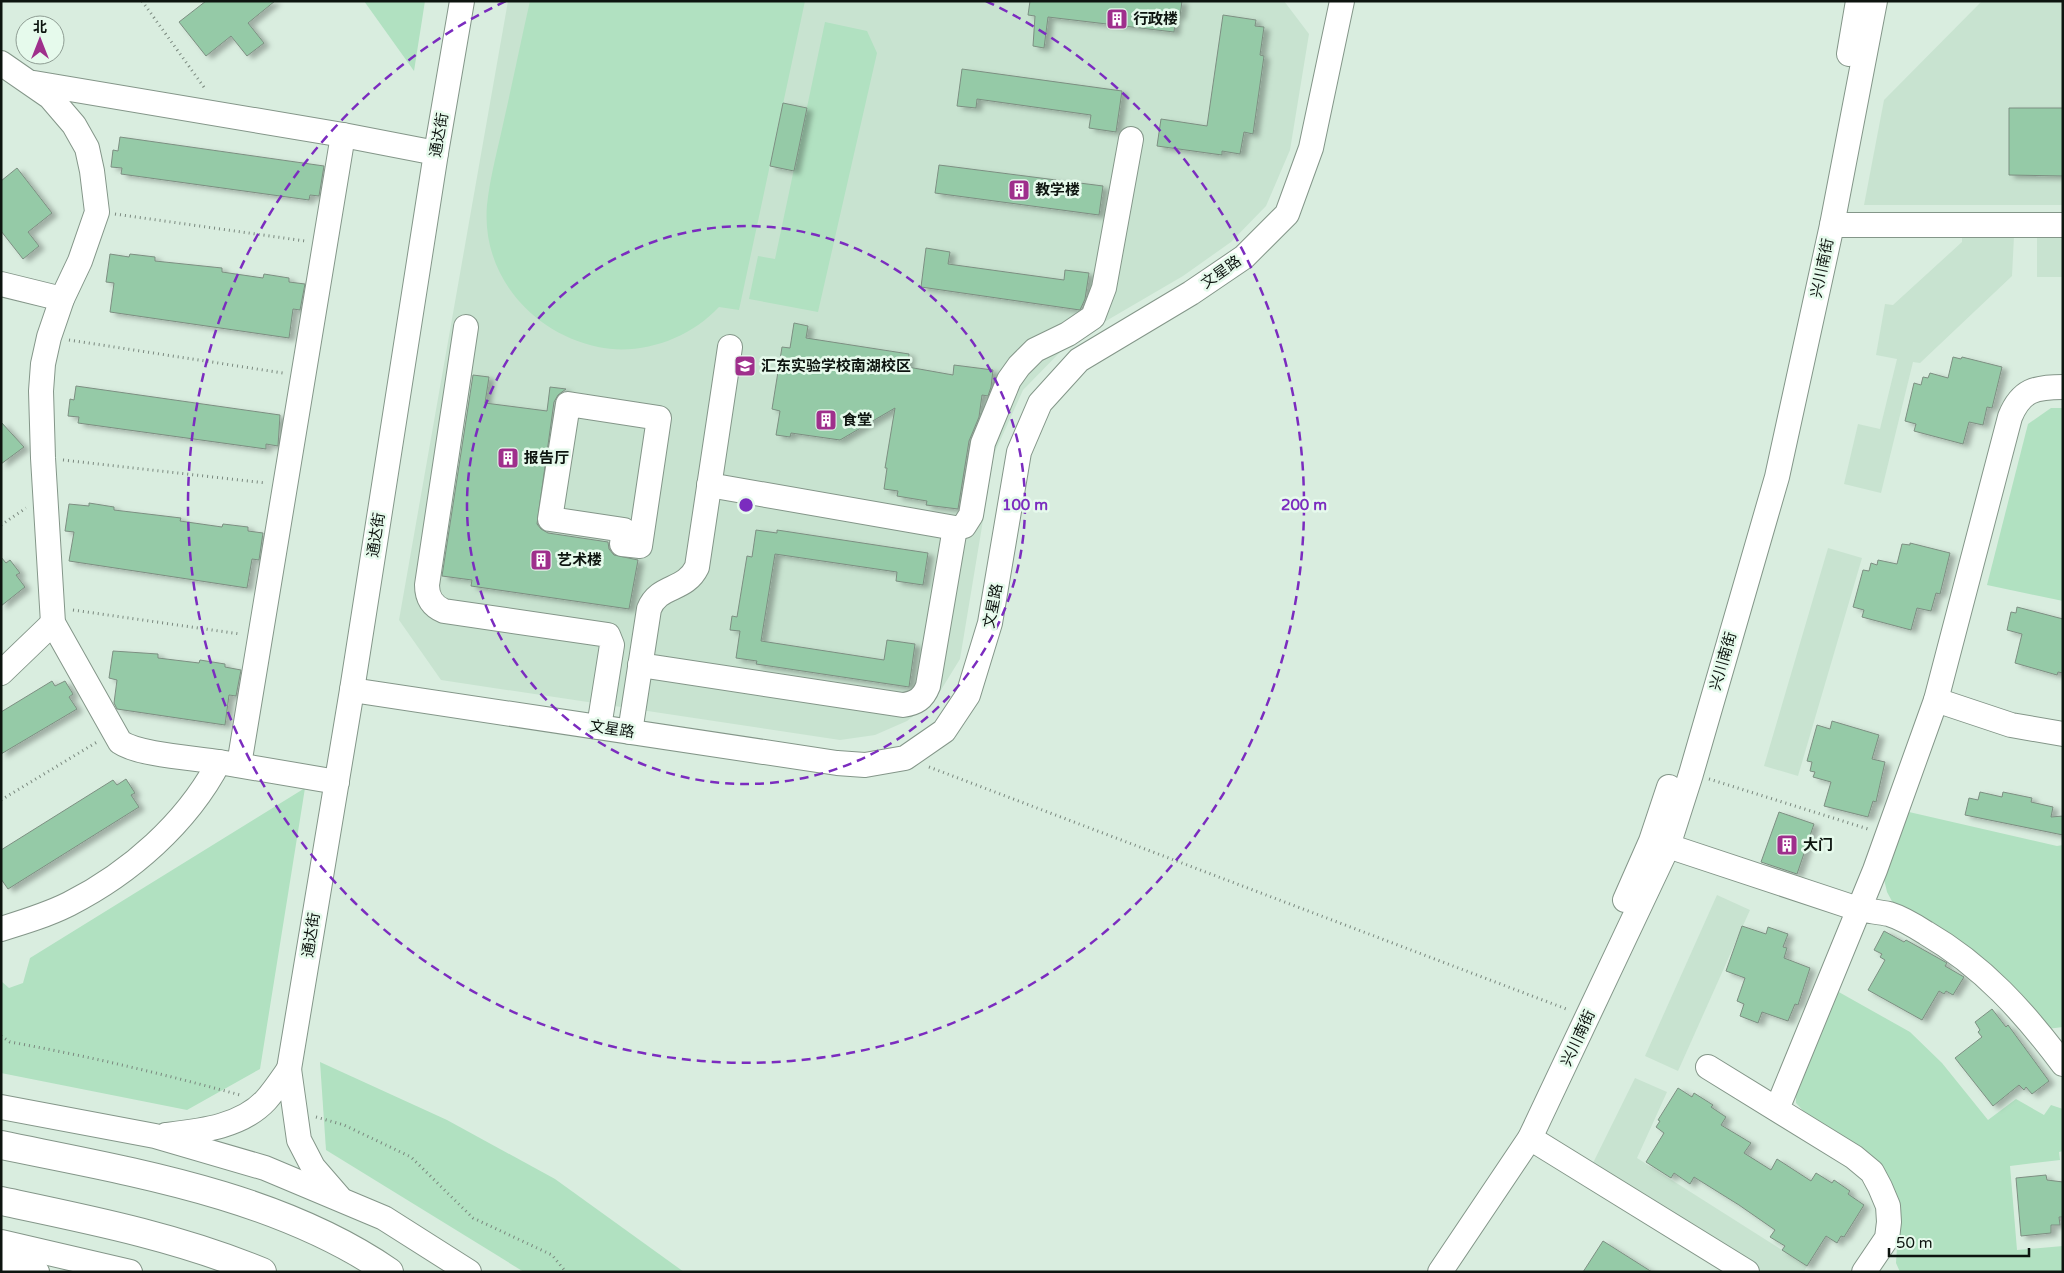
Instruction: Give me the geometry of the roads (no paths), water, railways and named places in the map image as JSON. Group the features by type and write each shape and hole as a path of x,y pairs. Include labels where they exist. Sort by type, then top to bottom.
{"highway":[{"path":"1,1145 115,1168 258,1206 363,1254 389,1272"},
{"path":"1,1201 128,1228 212,1252 262,1272"}],"street":[{"name":"通达街","path":"289,1069 352,690 436,153 462,1"},
{"name":"文星路","path":"352,690 837,764 865,765 905,758 944,731 968,696 990,623 1019,452 1040,403 1078,360 1191,293 1244,257 1287,214 1311,148 1342,1"},
{"name":"兴川南街","path":"1423,1272 1519,1131 1576,1012 1664,805 1734,575 1780,400 1831,160 1858,1"},
{"name":"兴川南街","path":"1440,1272 1530,1138 1668,846 1691,774 1776,477 1832,225 1875,1"},
{"path":"1,63 50,97 74,125 87,148 98,212 80,261 62,299 49,337 41,391 43,458 53,615 120,742 127,746 337,782"},
{"path":"30,82 342,135 436,153"},
{"path":"74,125 73,110 76,102 88,92"},
{"path":"1,929 69,904 108,881 181,819 229,764 260,637 342,135"},
{"path":"709,485 955,528 964,526 971,515 983,443 1009,380 1019,366 1035,350 1068,334 1093,316 1100,303 1131,139"},
{"path":"1832,225 2063,225"},
{"path":"1,284 62,299"},
{"path":"466,327 427,585 428,595 433,604 444,611 608,635 612,645 599,727"},
{"path":"630,732 649,608 652,600 664,591 688,580 697,567 730,348"},
{"path":"1777,1109 1858,910 1936,700 2010,417 2016,402 2028,392 2046,387 2063,387"},
{"path":"568,404 659,418 640,546 622,544 624,530 550,519 568,404"},
{"path":"640,666 903,705 916,702 924,694 928,686 955,528"},
{"path":"1,673 53,615"},
{"path":"1936,700 2010,724 2063,734"},
{"path":"1668,846 1858,910 1890,915 1955,949 1997,985 2031,1022 2063,1064"},
{"path":"1708,1067 1854,1157 1872,1172 1888,1206 1889,1222 1887,1238 1870,1270"},
{"path":"155,1136 205,1131 236,1121 265,1101 289,1069"},
{"path":"289,1069 299,1140 313,1167 342,1200"},
{"path":"1,1107 155,1136 265,1168 384,1218 469,1272"},
{"path":"1530,1138 1747,1272"},
{"path":"1,1242 130,1272"},
{"path":"1,1262 37,1272"}],"place":[{"name":"行政楼","path":"1117,19"},
{"name":"教学楼","path":"1019,190"},
{"name":"汇东实验学校南湖校区","path":"745,366"},
{"name":"食堂","path":"826,420"},
{"name":"报告厅","path":"508,458"},
{"name":"艺术楼","path":"541,560"},
{"name":"大门","path":"1787,845"}]}
